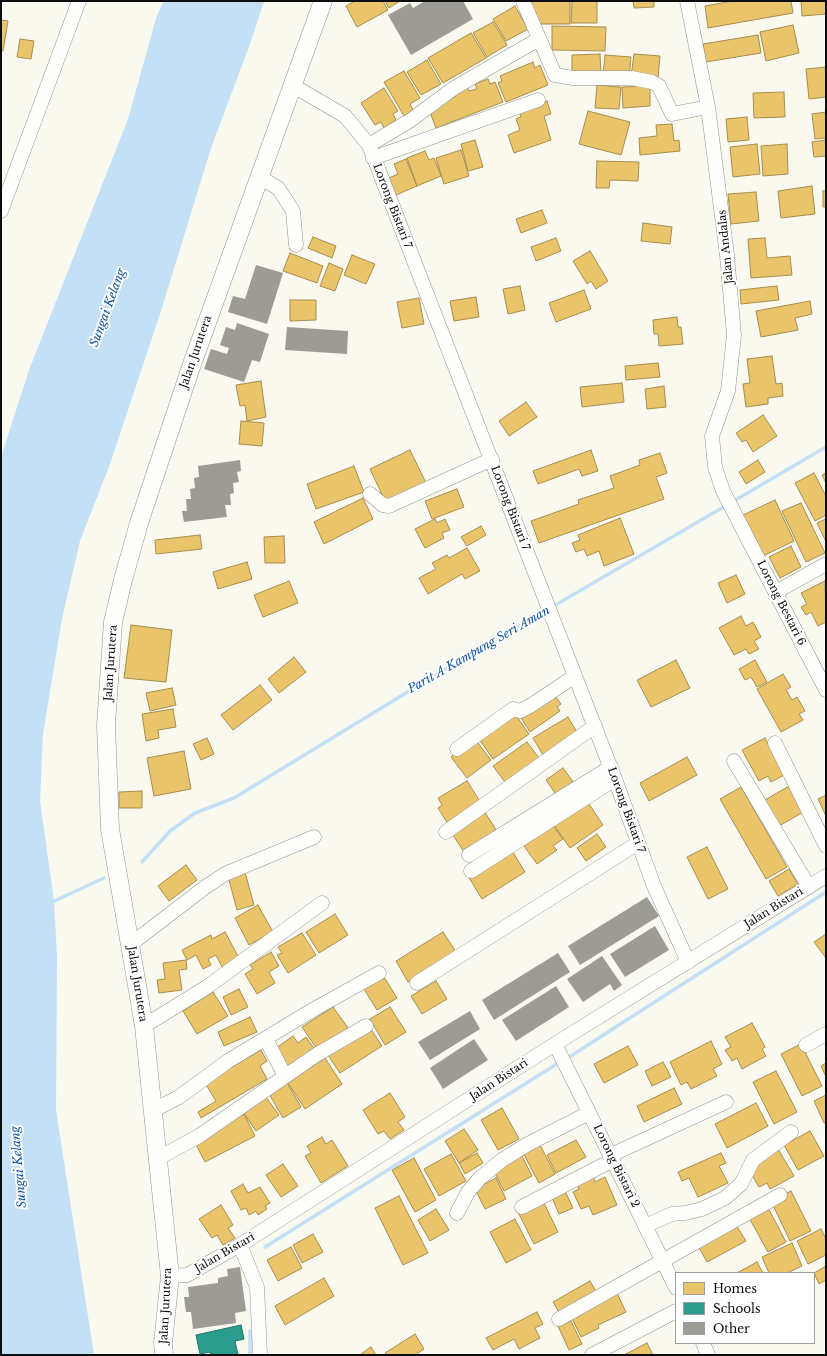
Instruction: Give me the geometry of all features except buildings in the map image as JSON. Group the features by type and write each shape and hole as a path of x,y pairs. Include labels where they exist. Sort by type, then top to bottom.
{"street":[{"path":"1,211 79,1"},
{"name":"Jalan Jurutera","path":"164,1355 163,1343 170,1276 144,1026 110,828 106,725 113,622 141,516 192,364 323,1"},
{"path":"523,1 555,75 573,78 631,78 652,82 659,86 672,114 708,106"},
{"name":"Jalan Andalas","path":"687,1 708,106 728,255 734,335 728,391 712,436 715,467 724,492 736,517"},
{"path":"371,151 454,88 539,39"},
{"name":"Lorong Bistari 7","path":"292,85 345,116 371,151 613,773 654,886 688,962"},
{"path":"371,151 538,100"},
{"path":"259,177 278,188 293,211 296,245"},
{"path":"370,494 383,505 388,506 492,459"},
{"name":"Lorong Bestari 6","path":"736,517 826,690"},
{"path":"776,592 826,564"},
{"path":"457,749 513,709 520,711 530,706 575,676"},
{"path":"446,832 594,726"},
{"path":"775,743 826,846"},
{"path":"734,761 808,887"},
{"path":"469,855 613,773"},
{"path":"471,871 613,773"},
{"path":"131,944 204,888 225,874 314,836"},
{"path":"417,983 638,843"},
{"name":"Jalan Bistari","path":"170,1276 187,1275 240,1245 557,1048 688,962 826,876"},
{"path":"144,1026 207,987 322,903"},
{"path":"152,1111 179,1097 228,1061 378,973"},
{"path":"157,1159 199,1136 285,1076 366,1026"},
{"path":"806,1045 826,1034"},
{"path":"266,1039 285,1076"},
{"name":"Lorong Bistari 2","path":"557,1048 675,1286"},
{"path":"522,1207 612,1158 726,1102"},
{"path":"457,1213 468,1192 480,1178 502,1160 528,1144 590,1112"},
{"path":"645,1226 672,1214 685,1214 702,1209 725,1198 741,1184 753,1160 791,1132"},
{"path":"559,1319 780,1195"},
{"path":"240,1245 257,1287 260,1355"},
{"path":"592,1355 675,1312"},
{"path":"703,1344 708,1355"}],"water":[{"name":"Sungai Kelang","path":"164,1 264,1 250,44 211,148 161,311 110,464 80,541 62,619 43,734 40,801 54,901 57,956 56,1110 94,1355 1,1355 1,457 29,370 128,119 157,15"}],"waterway":[{"name":"Parit A Kampung Seri Aman","path":"732,502 826,447"},
{"name":"Parit A Kampung Seri Aman","path":"552,607 727,505"},
{"name":"Parit A Kampung Seri Aman","path":"142,862 170,831 195,813 234,798 437,674 547,610"},
{"name":"Parit A Kampung Seri Aman","path":"50,903 104,878"},
{"path":"566,1059 826,892"},
{"path":"265,1247 560,1062"},
{"path":"250,1331 250,1355"}]}
